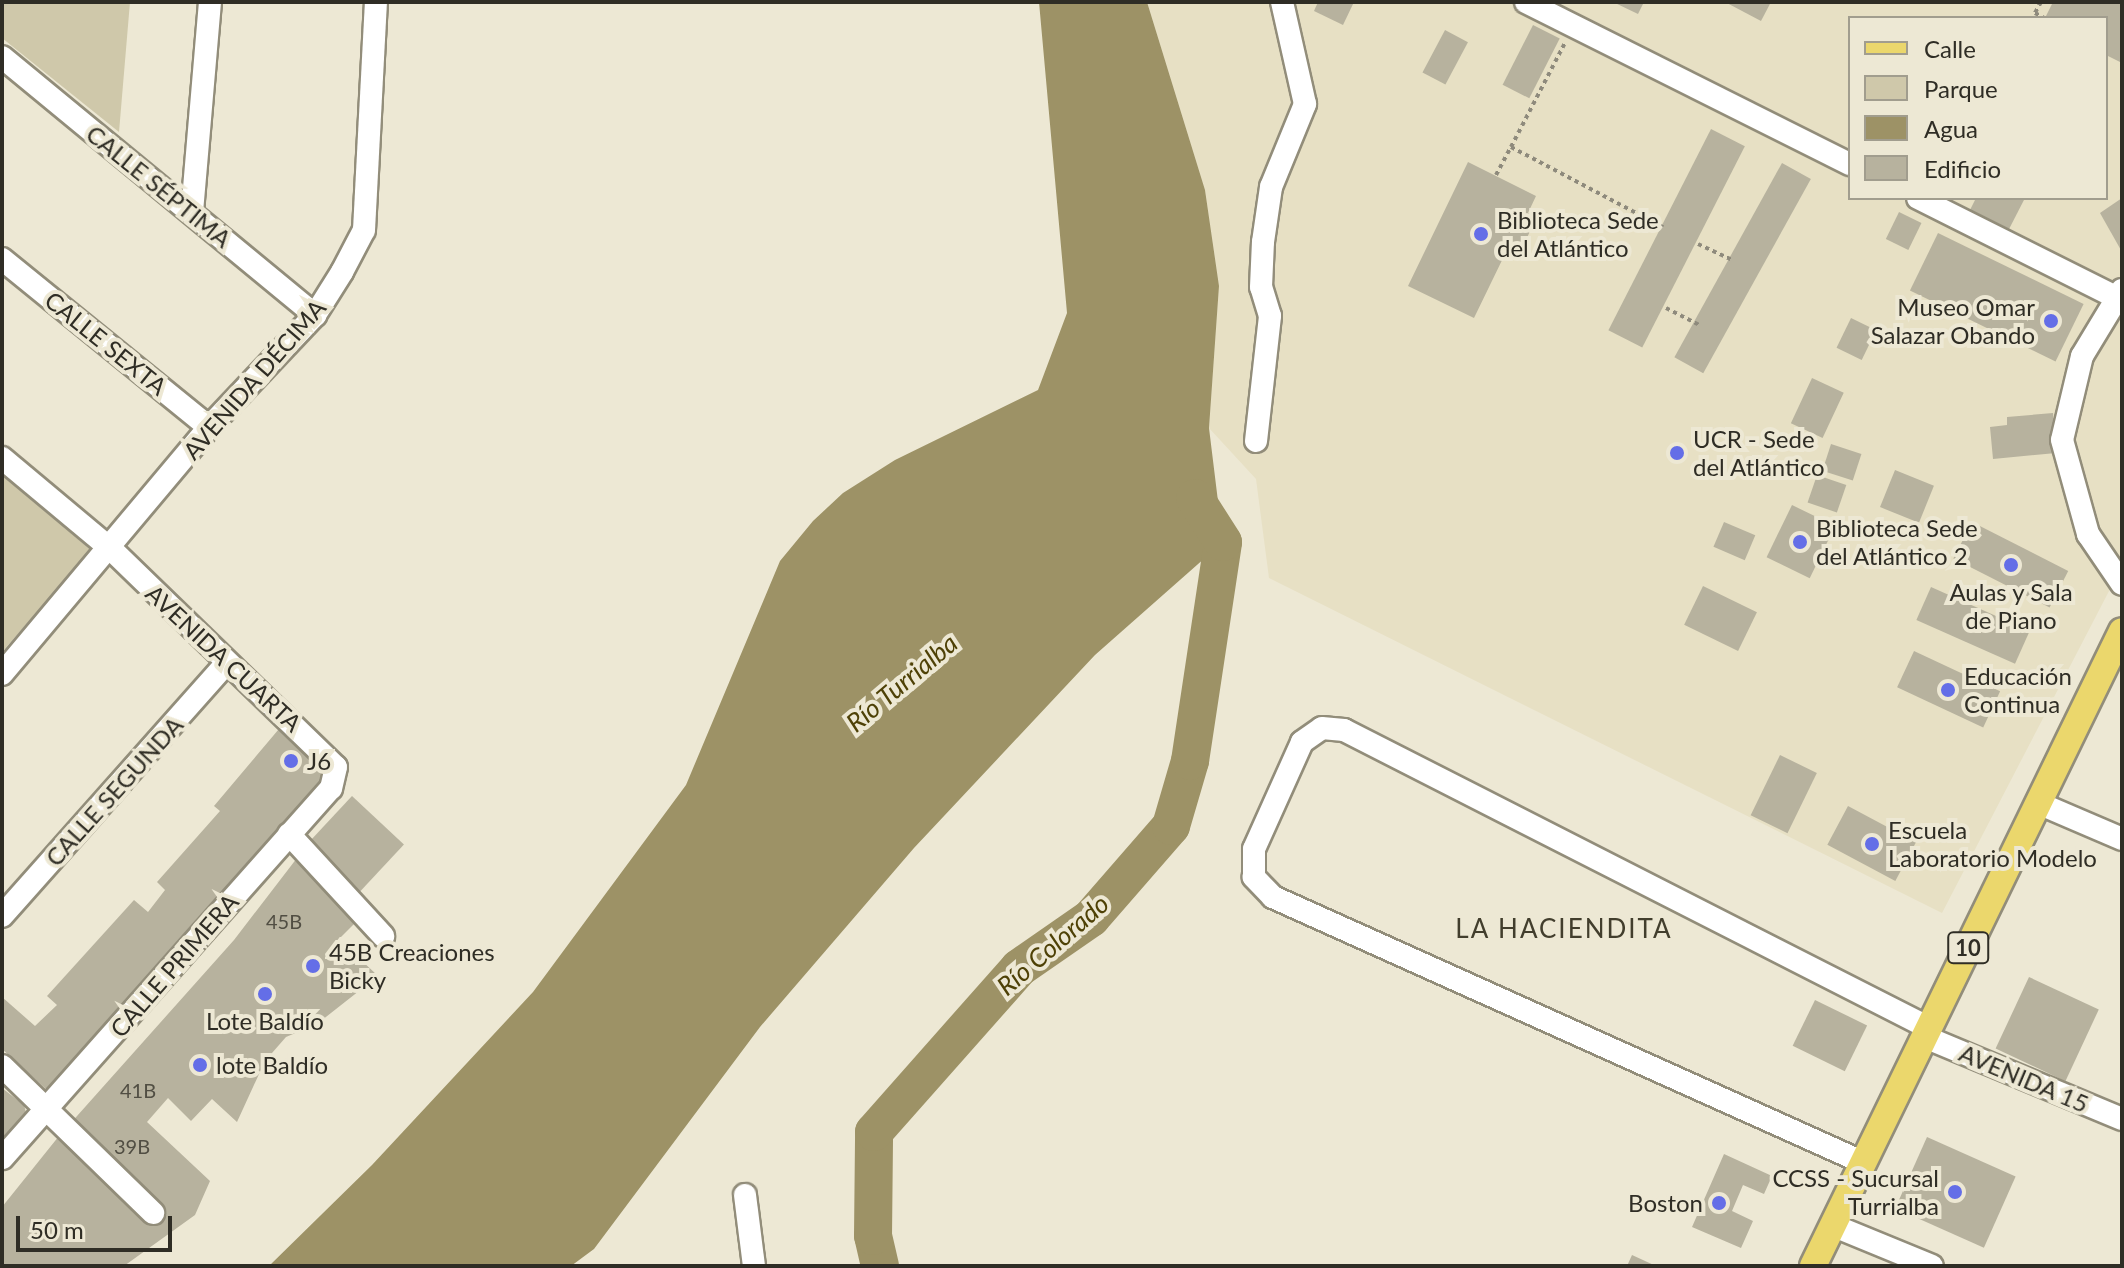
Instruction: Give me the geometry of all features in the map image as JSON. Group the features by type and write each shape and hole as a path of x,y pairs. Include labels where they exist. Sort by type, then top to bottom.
{"main road":[{"name":"10","path":"1813,1266 2122,631"}],"street":[{"path":"192,212 210,2"},
{"name":"AVENIDA DÉCIMA","path":"2,674 111,549 209,427 315,315 364,230 376,2"},
{"path":"1256,441 1270,316 1261,287 1263,242 1271,187 1305,104 1282,2"},
{"path":"1526,2 1848,163"},
{"name":"CALLE SÉPTIMA","path":"2,57 315,315"},
{"path":"1922,200 2118,293 2082,356 2062,440 2088,534 2122,584"},
{"name":"CALLE SEXTA","path":"2,259 209,427"},
{"name":"AVENIDA CUARTA","path":"2,458 111,549 225,665 336,767"},
{"name":"CALLE SEGUNDA","path":"2,916 225,665"},
{"name":"AVENIDA 15","path":"1862,1162 1273,897 1254,877 1254,849 1302,742 1322,728 1344,730 1927,1032 2120,1114"},
{"name":"CALLE PRIMERA","path":"2,1158 49,1109 331,788 336,767"},
{"path":"2038,803 2122,839"},
{"path":"289,834 383,936"},
{"path":"2,1066 153,1213"},
{"path":"745,1195 754,1266"},
{"path":"1832,1225 1932,1266"}],"path":[{"path":"1496,175 1571,33"},
{"path":"1511,147 1663,227"},
{"path":"1698,244 1733,260"},
{"path":"1666,308 1700,325"}],"shaded area":[{"name":"UCR - Sede del Atlántico","path":"1147,2 2122,2 2122,566 1942,913 1269,578 1256,479 1209,428 1219,286 1205,190"}],"green space":[{"path":"2,2 130,2 119,132 2,38"},
{"path":"2,474 91,550 2,652"}],"water":[{"name":"Río Turrialba","path":"1039,2 1147,2 1205,190 1219,286 1209,428 1223,542 1095,655 914,848 760,1027 594,1249 571,1266 269,1266 372,1165 533,992 686,785 780,561 813,521 843,493 895,460 1038,390 1067,313"}],"building":[{"path":"1318,2 1354,2 1343,25 1314,11"},
{"path":"1613,2 1644,2 1638,14"},
{"path":"1725,2 1771,2 1761,21"},
{"path":"2053,2 2122,2 2122,63 2108,56 2108,16 2046,16"},
{"path":"1533,25 1560,39 1529,98 1503,85"},
{"path":"1445,30 1468,42 1445,85 1422,72"},
{"path":"1711,129 1745,146 1642,348 1608,330"},
{"name":"Biblioteca Sede del Atlántico","path":"1468,162 1536,196 1528,213 1537,217 1517,258 1506,252 1474,318 1408,286"},
{"path":"1782,163 1811,179 1703,373 1674,357"},
{"path":"2122,198 2122,252 2100,213"},
{"path":"1975,200 2024,200 2007,233 1968,214"},
{"path":"1899,212 1921,223 1908,250 1886,239"},
{"path":"1938,233 2084,304 2056,362 1910,291"},
{"path":"1851,318 1876,330 1862,360 1837,348"},
{"path":"1812,378 1844,393 1823,438 1791,423"},
{"path":"2053,413 2056,453 1993,459 1990,427 2007,425 2007,417"},
{"path":"1831,444 1861,454 1853,481 1822,471"},
{"path":"1895,470 1934,486 1919,523 1880,507"},
{"path":"1817,475 1846,485 1837,513 1808,502"},
{"name":"Biblioteca Sede del Atlántico 2","path":"1792,505 1835,526 1810,578 1767,557"},
{"path":"1724,522 1755,535 1745,560 1713,547"},
{"name":"Aulas y Sala de Piano","path":"1972,522 2068,571 2050,608 1953,559"},
{"path":"1703,586 1757,612 1738,651 1684,625"},
{"path":"1931,587 2030,631 2015,664 1916,620"},
{"name":"Educación Continua","path":"1914,651 2000,691 1983,727 1897,687"},
{"path":"284,723 328,765 327,779 61,1083 46,1089 2,1049 2,997 35,1026 57,1005 47,996 134,900 148,912 165,890 157,882 220,811 214,806"},
{"path":"1780,755 1817,773 1787,833 1751,815"},
{"path":"352,796 404,844 358,893 306,845"},
{"name":"Escuela Laboratorio Modelo","path":"1848,806 1916,842 1895,881 1827,845"},
{"path":"297,858 358,920 339,939 378,976 317,1024 286,1037 265,1061 237,1122 212,1099 191,1121 168,1098 147,1122 210,1181 195,1215 124,1266 2,1266 2,1207 59,1136 149,1223 164,1214 69,1125 234,940"},
{"path":"2029,977 2099,1010 2065,1081 1996,1049"},
{"path":"1815,1000 1867,1025 1845,1071 1793,1046"},
{"path":"2,1088 24,1105 28,1120 2,1154"},
{"name":"CCSS - Sucursal Turrialba","path":"1927,1137 2016,1176 1984,1248 1895,1208"},
{"name":"Boston","path":"1724,1154 1772,1176 1764,1194 1743,1185 1732,1211 1753,1221 1741,1248 1692,1227"},
{"path":"1632,1255 1656,1266 1627,1266"}],"waterway":[{"name":"Río Colorado","path":"880,1266 873,1236 874,1132 1019,968 1091,918 1171,826 1190,761 1223,542 1195,498"}],"place":[{"name":"Biblioteca Sede del Atlántico","path":"1481,234"},
{"name":"Museo Omar Salazar Obando","path":"2051,321"},
{"name":"UCR - Sede del Atlántico","path":"1677,453"},
{"name":"Biblioteca Sede del Atlántico 2","path":"1800,542"},
{"name":"Aulas y Sala de Piano","path":"2011,565"},
{"name":"Educación Continua","path":"1948,690"},
{"name":"J6","path":"291,761"},
{"name":"Escuela Laboratorio Modelo","path":"1872,844"},
{"name":"45B Creaciones Bicky","path":"313,966"},
{"name":"Lote Baldío","path":"265,994"},
{"name":"lote Baldío","path":"200,1065"},
{"name":"CCSS - Sucursal Turrialba","path":"1955,1192"},
{"name":"Boston","path":"1719,1203"}],"district":[{"name":"LA HACIENDITA","path":"1564,929"}]}
